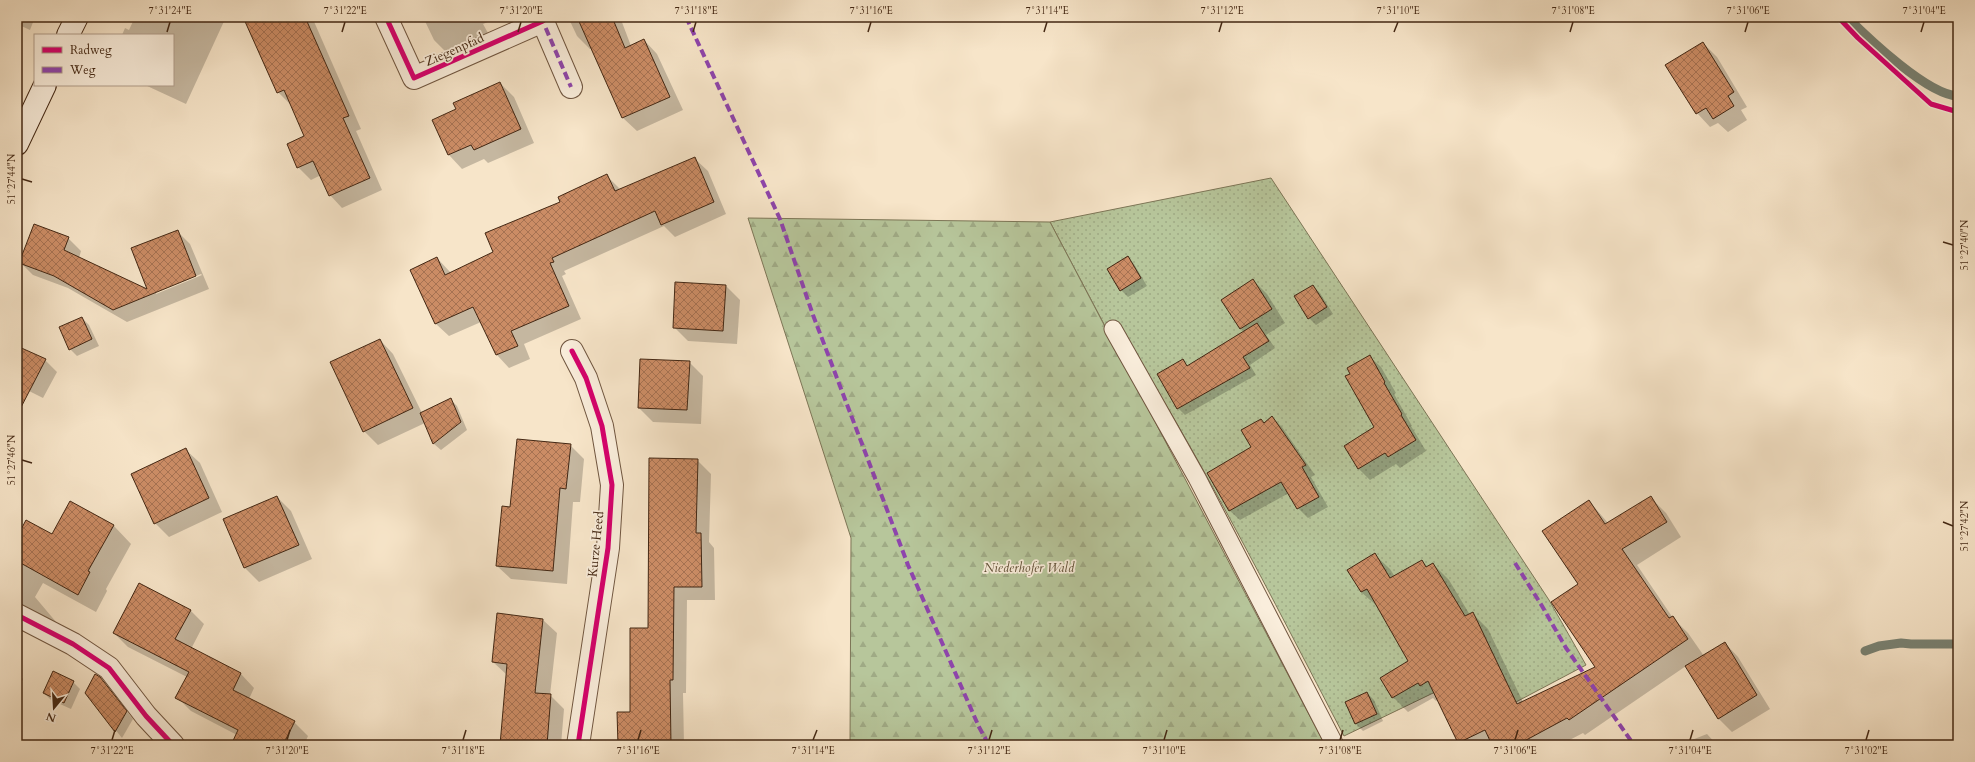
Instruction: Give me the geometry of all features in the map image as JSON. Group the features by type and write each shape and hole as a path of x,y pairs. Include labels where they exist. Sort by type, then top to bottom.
{"street":[{"path":"68,34 77,17"},
{"name":"Ziegenpfad","path":"386,17 414,78 542,19 571,87"},
{"path":"17,144 45,86"},
{"name":"Kurze Heed","path":"572,351 586,378 602,426 612,484 608,548 578,745"},
{"path":"17,615 73,644 109,668 146,716 173,745"}],"lane":[{"path":"1114,329 1197,478 1335,745"}],"green space":[{"path":"1271,178 1549,600 1586,665 1480,721 1458,681 1344,736 1206,474 1115,321 1105,326 1050,222"},
{"name":"Niederhofer Wald","path":"748,218 1050,222 1325,745 850,745 851,538"}],"building":[{"path":"243,17 305,17 349,116 343,118 370,178 329,196 313,161 297,168 287,144 304,136 284,90 277,93"},
{"path":"577,17 612,17 625,48 644,39 670,97 622,118"},
{"path":"1703,42 1734,92 1728,96 1734,106 1713,119 1706,108 1696,114 1665,65"},
{"path":"500,82 521,129 474,150 471,145 448,155 432,120 456,109 453,103"},
{"path":"695,157 714,202 661,225 655,211 552,258 554,262 550,263 569,306 511,331 518,346 496,355 473,307 435,324 410,270 437,257 445,275 493,252 485,233 560,202 558,197 607,174 615,191"},
{"path":"34,224 69,237 64,250 147,289 131,248 178,230 196,276 113,310 54,276 19,263"},
{"path":"1128,256 1141,278 1120,291 1107,269"},
{"path":"1253,279 1272,309 1240,329 1221,300"},
{"path":"675,282 726,285 723,331 673,328"},
{"path":"1313,285 1327,307 1308,319 1294,296"},
{"path":"82,317 92,339 69,350 59,327"},
{"path":"1257,323 1269,341 1243,357 1250,368 1177,409 1157,374 1183,359 1187,366"},
{"path":"380,339 413,408 363,432 330,362"},
{"path":"17,346 46,359 17,415"},
{"path":"1370,355 1402,414 1401,415 1416,440 1388,457 1385,453 1358,469 1344,446 1374,427 1345,376 1350,374 1347,368"},
{"path":"640,359 690,361 687,410 638,408"},
{"path":"451,398 461,422 433,444 420,413"},
{"path":"1272,416 1306,465 1302,467 1319,497 1297,509 1281,482 1229,511 1207,473 1251,447 1241,430 1261,419 1264,423"},
{"path":"517,439 571,444 566,489 560,488 553,571 496,566 502,506 510,507"},
{"path":"186,448 209,498 154,524 131,474"},
{"path":"649,458 698,459 696,533 701,533 702,587 674,587 673,680 670,680 671,745 618,745 617,712 630,712 630,628 648,628"},
{"path":"277,496 299,545 244,568 223,519"},
{"path":"1651,496 1667,522 1622,549 1669,618 1673,616 1688,639 1569,720 1567,718 1517,745 1492,745 1485,730 1458,743 1428,681 1420,686 1418,683 1392,698 1380,678 1408,661 1367,589 1361,592 1347,570 1375,553 1390,578 1422,560 1426,567 1433,563 1465,616 1473,612 1517,704 1595,667 1551,602 1578,584 1542,531 1589,500 1605,524"},
{"path":"70,501 114,525 88,571 90,572 78,595 17,561 17,537 26,520 52,534"},
{"path":"139,583 191,610 175,639 241,673 233,690 295,721 283,745 231,745 238,730 175,698 189,672 113,633"},
{"path":"497,613 543,619 535,693 551,694 547,745 500,745 507,664 492,662"},
{"path":"1725,642 1757,695 1718,719 1685,666"},
{"path":"53,671 74,681 64,703 43,693"},
{"path":"95,674 100,677 127,711 115,732 85,693"},
{"path":"1367,692 1377,714 1355,724 1345,702"}],"waterway":[{"path":"1847,17 1869,38 1915,76 1946,93 1958,96"},
{"path":"1865,651 1879,646 1901,643 1958,644"}],"marked path":[{"path":"541,17 571,87"},
{"path":"686,17 780,219 813,315 908,565 979,727 989,745"},
{"path":"1515,563 1566,648 1634,745"}],"cycle path":[{"path":"386,17 414,78 543,21"},
{"path":"1838,17 1858,38 1931,104 1958,112"},
{"path":"572,351 586,378 602,426 612,485 608,548 578,745"},
{"path":"17,615 73,644 109,668 146,716 173,745"}]}
